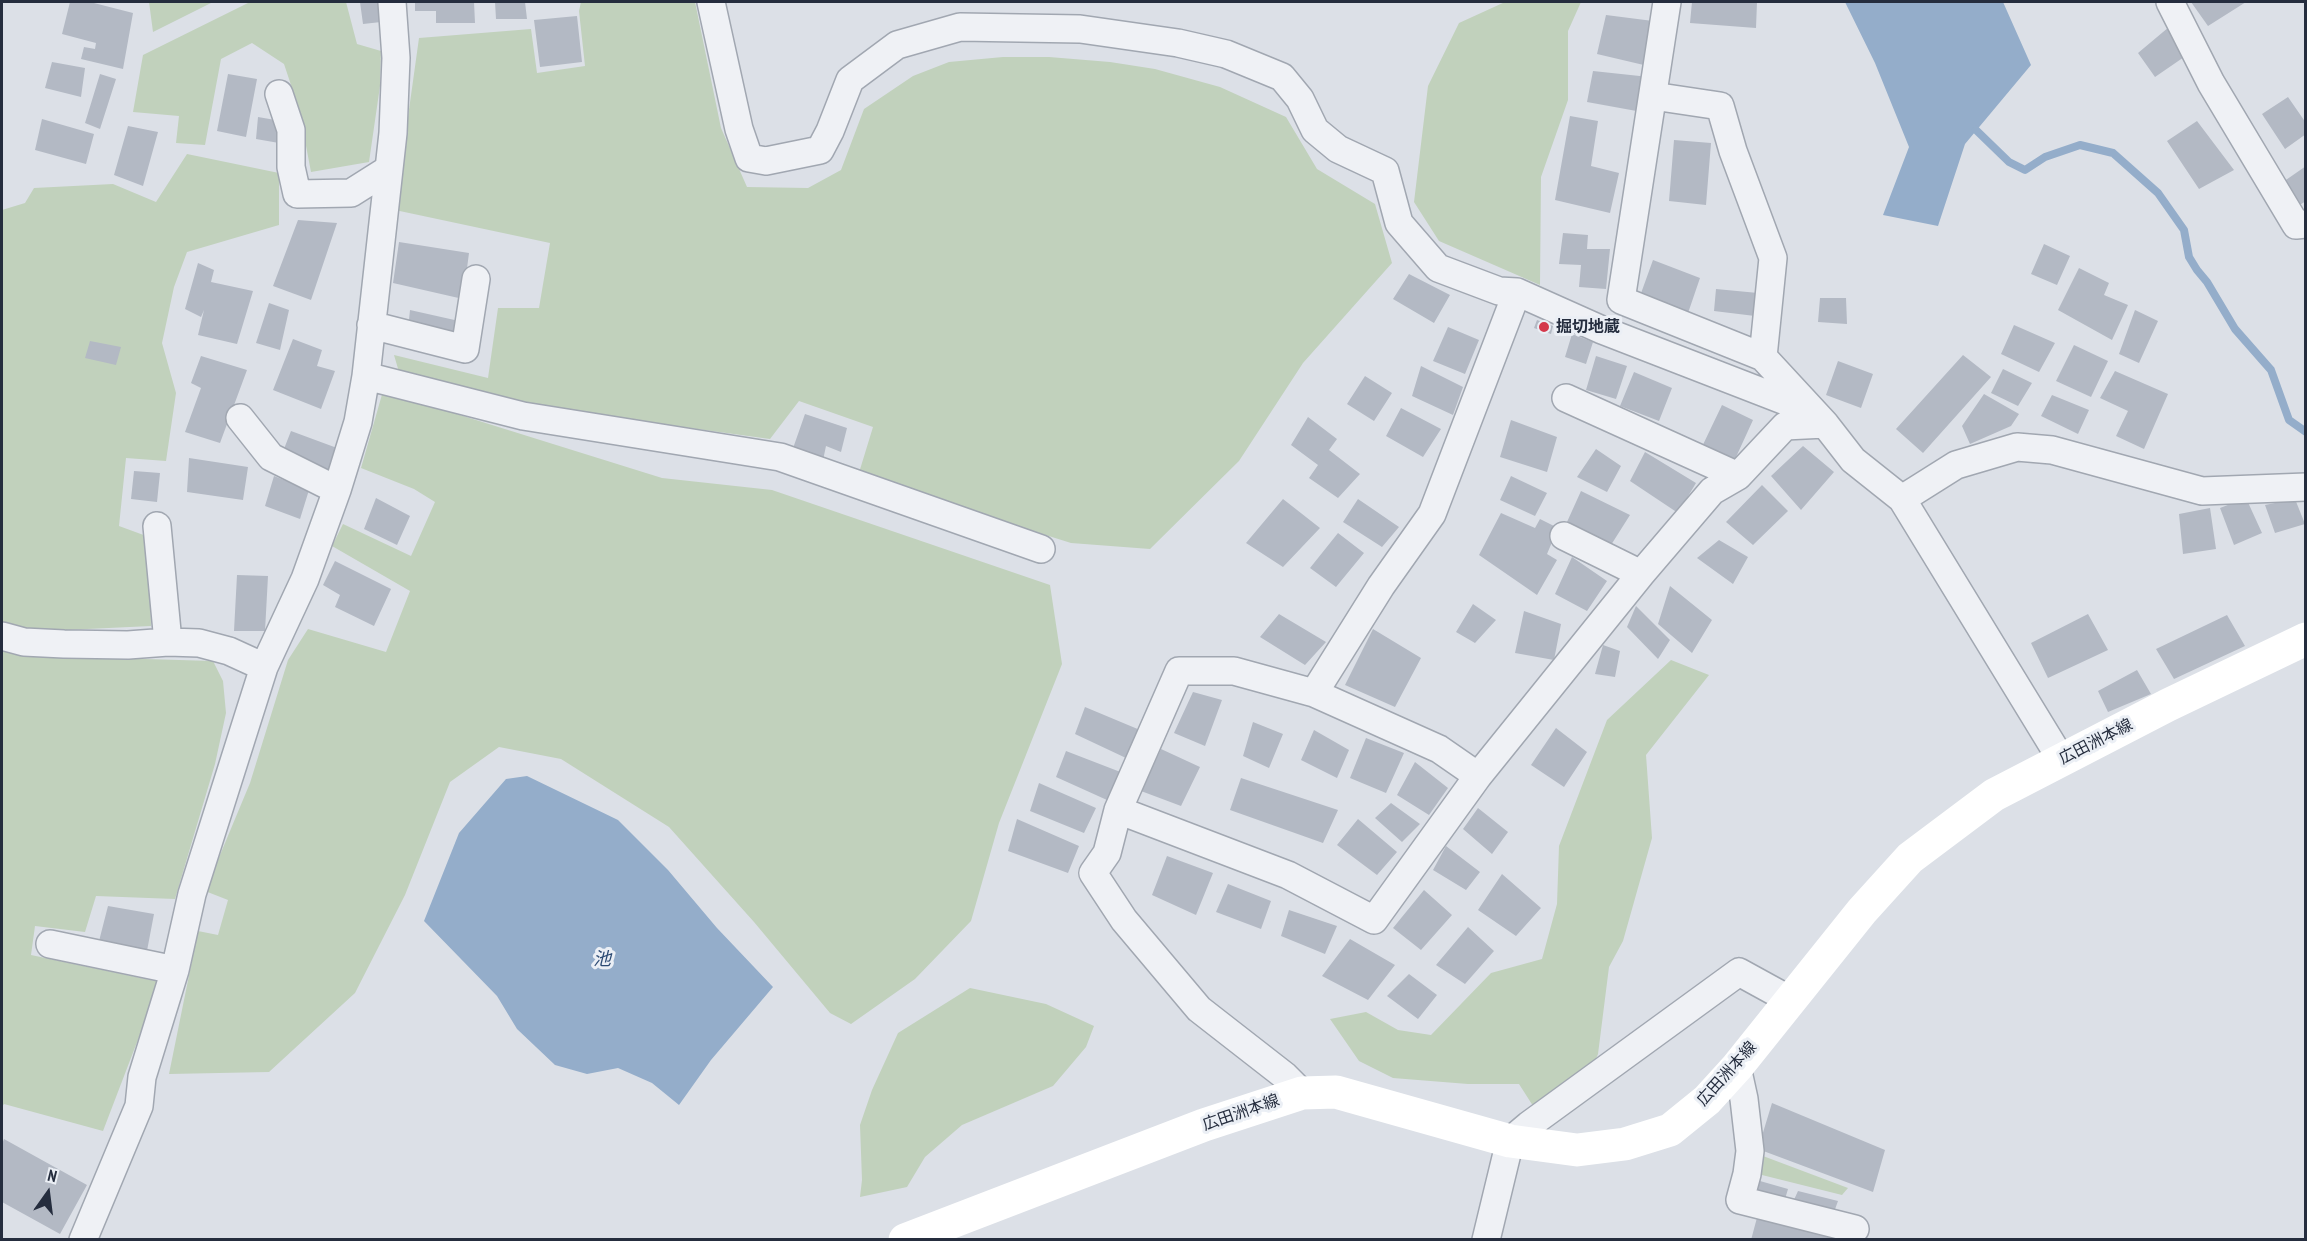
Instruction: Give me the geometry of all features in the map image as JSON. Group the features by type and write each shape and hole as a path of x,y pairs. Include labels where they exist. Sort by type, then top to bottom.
{"main road":[{"name":"広田洲本線","path":"905,1239 1204,1125 1302,1093 1336,1092 1510,1141 1577,1150 1625,1144 1670,1130 1707,1100 1737,1067 1862,911 1910,858 1994,795 2061,759 2306,639"}],"street":[{"path":"83,1239 139,1106 142,1077 175,970 192,894 264,667 305,579 337,490 358,422 366,376 389,169 396,58 392,2"},
{"path":"711,2 739,129 749,158 766,161 819,150 830,131 850,80 897,45 960,27 1080,29 1178,43 1226,54 1282,77 1300,99 1315,130 1338,149 1385,171 1399,223 1438,268 1499,291 1517,292 1602,330 1792,404 1825,424"},
{"path":"1667,2 1621,300 1763,357 1825,424 1853,460 1902,499 2061,759"},
{"path":"2170,2 2211,83 2296,225 2306,224"},
{"path":"279,94 291,130 291,167 297,194 351,193 389,169"},
{"path":"1653,96 1720,106 1733,151 1773,258 1763,357"},
{"path":"371,325 465,349 477,279"},
{"path":"1314,693 1381,586 1432,514 1517,292"},
{"path":"366,376 523,416 780,457 1041,549"},
{"path":"1566,398 1738,476"},
{"path":"240,418 271,457 337,490"},
{"path":"1118,810 1288,875 1374,920 1478,776 1641,574 1712,491 1738,476 1785,426 1825,424"},
{"path":"1902,499 1956,465 2017,447 2052,450 2202,492 2306,487"},
{"path":"157,526 168,642"},
{"path":"1564,536 1641,574"},
{"path":"2,636 24,642 64,644 200,643 228,651 264,667"},
{"path":"1302,1093 1285,1076 1199,1009 1124,920 1093,873 1107,853 1118,810 1179,671 1234,671 1314,693 1438,749 1478,776"},
{"path":"50,944 175,970"},
{"path":"1486,1239 1510,1141 1529,1125 1739,972 1790,1000"},
{"path":"1737,1067 1744,1099 1750,1151 1740,1200 1855,1229"}],"green space":[{"path":"149,2 213,2 153,32"},
{"path":"250,2 346,2 357,44 381,51 380,86 369,162 311,172 299,109 284,64 252,43 221,59 205,145 176,143 179,116 133,112 143,55"},
{"path":"581,2 695,2 721,128 747,187 808,188 841,170 864,109 913,76 949,62 1003,57 1049,57 1110,62 1155,69 1220,87 1286,117 1317,169 1375,204 1392,263 1303,363 1239,461 1150,549 1071,543 858,476 873,427 799,401 770,439 516,404 399,372 394,355 488,378 498,308 539,308 550,243 395,210 419,38 531,29 537,73 585,66 579,11"},
{"path":"1505,2 1581,2 1568,31 1568,100 1541,177 1540,285 1439,241 1414,202 1428,86 1459,23"},
{"path":"187,154 279,173 279,225 187,252 174,287 162,343 176,393 166,461 126,458 119,526 149,537 151,626 45,631 2,623 2,210 25,203 34,188 113,184 156,202"},
{"path":"383,391 662,478 772,490 1050,585 1062,664 999,823 971,921 915,979 851,1024 830,1013 754,922 669,827 561,759 499,747 450,782 405,895 355,993 269,1072 169,1074 198,931 218,935 228,900 205,891 250,783 288,660 308,629 386,652 410,591 332,546 343,524 411,556 435,502 414,489 361,468"},
{"path":"2,646 43,656 213,661 223,681 226,713 215,764 175,899 96,896 85,932 35,926 31,955 160,982 103,1131 4,1104 2,1107"},
{"path":"1671,660 1709,675 1646,755 1652,838 1623,941 1609,967 1598,1054 1576,1104 1542,1120 1519,1084 1468,1084 1393,1078 1359,1061 1330,1019 1366,1012 1398,1030 1431,1035 1491,973 1542,959 1557,904 1559,846 1607,720"},
{"path":"970,988 1046,1004 1094,1026 1086,1047 1053,1086 962,1125 925,1157 907,1187 860,1197 862,1180 860,1125 872,1090 898,1033"},
{"path":"1763,1156 1848,1188 1842,1195 1758,1174"}],"water":[{"path":"1845,2 2003,2 2031,65 1965,144 1938,226 1883,215 1909,147 1875,63"},
{"name":"池","path":"527,776 618,820 668,870 717,928 773,987 711,1060 679,1105 652,1083 618,1068 587,1074 555,1065 517,1029 497,996 424,921 459,833 506,779"}],"building":[{"path":"70,2 90,2 133,13 123,69 81,59 84,47 95,49 96,43 62,34"},
{"path":"360,2 378,2 381,22 363,24"},
{"path":"415,2 474,2 475,23 436,23 436,11 415,11"},
{"path":"495,2 525,2 527,19 496,19"},
{"path":"1692,2 1757,2 1756,28 1690,23"},
{"path":"2191,2 2246,2 2208,26"},
{"path":"1606,15 1653,21 1648,66 1597,54"},
{"path":"577,16 582,62 540,67 534,20"},
{"path":"2169,27 2187,55 2155,77 2138,53"},
{"path":"52,62 85,68 81,97 45,88"},
{"path":"1593,71 1649,77 1642,112 1587,102"},
{"path":"100,74 116,79 100,129 85,123"},
{"path":"228,74 257,79 246,137 217,131"},
{"path":"2288,97 2306,123 2306,134 2285,149 2262,114"},
{"path":"1570,116 1598,121 1591,166 1619,173 1610,213 1555,200"},
{"path":"258,117 281,121 279,143 256,139"},
{"path":"42,119 94,134 86,164 35,150"},
{"path":"2197,121 2234,170 2199,189 2167,141"},
{"path":"128,126 158,132 143,186 114,175"},
{"path":"1674,140 1711,143 1706,205 1669,201"},
{"path":"2306,166 2306,201 2298,206 2283,182"},
{"path":"298,220 337,223 311,300 273,286"},
{"path":"1563,233 1588,235 1587,249 1610,249 1606,289 1579,287 1581,265 1559,264"},
{"path":"399,242 469,253 463,299 393,283"},
{"path":"2044,244 2070,256 2057,285 2031,274"},
{"path":"1653,260 1700,278 1687,316 1640,296"},
{"path":"198,263 214,270 211,282 253,291 237,344 198,335 204,310 201,317 185,309"},
{"path":"2079,268 2109,283 2104,295 2128,305 2112,340 2058,310"},
{"path":"1409,274 1450,295 1434,323 1393,299"},
{"path":"1716,289 1758,293 1755,316 1714,311"},
{"path":"1820,298 1846,298 1847,324 1818,322"},
{"path":"269,303 289,310 280,350 256,343"},
{"path":"410,310 459,321 455,341 408,330"},
{"path":"2135,310 2158,321 2139,363 2119,354"},
{"path":"1537,320 1553,326 1551,334 1534,328"},
{"path":"2014,325 2055,343 2039,372 2001,354"},
{"path":"1448,327 1479,340 1465,374 1433,361"},
{"path":"1572,334 1593,342 1586,364 1565,357"},
{"path":"293,339 322,350 317,366 335,371 321,409 273,390"},
{"path":"90,341 121,347 116,365 85,358"},
{"path":"2074,345 2108,361 2091,397 2056,381"},
{"path":"1963,355 1991,377 1923,453 1896,429"},
{"path":"201,356 247,370 220,443 185,432 201,388 191,383"},
{"path":"1596,356 1627,366 1616,399 1586,390"},
{"path":"1838,361 1873,374 1861,408 1826,395"},
{"path":"1421,366 1463,387 1453,415 1412,396"},
{"path":"2003,369 2032,383 2018,406 1991,393"},
{"path":"2115,371 2168,394 2144,449 2116,436 2128,411 2100,398"},
{"path":"1634,372 1672,388 1659,421 1620,406"},
{"path":"1365,376 1392,393 1374,421 1347,404"},
{"path":"1984,394 2019,414 2011,426 1970,444 1962,426"},
{"path":"2052,395 2089,410 2078,434 2041,416"},
{"path":"1722,405 1753,420 1731,468 1699,453"},
{"path":"1401,408 1441,429 1423,457 1386,436"},
{"path":"805,414 847,428 841,452 826,446 822,465 791,454"},
{"path":"1308,417 1337,439 1329,450 1360,474 1338,498 1309,478 1318,465 1291,445"},
{"path":"1511,420 1557,437 1547,472 1500,457"},
{"path":"291,431 337,448 330,472 282,454"},
{"path":"1803,446 1834,472 1801,510 1771,476"},
{"path":"1596,449 1621,466 1607,492 1577,477"},
{"path":"1645,452 1696,483 1678,513 1630,481"},
{"path":"189,458 248,467 243,500 187,492"},
{"path":"134,471 160,473 157,502 131,499"},
{"path":"274,476 309,490 300,519 265,506"},
{"path":"1511,476 1547,493 1535,516 1500,500"},
{"path":"1762,485 1788,511 1753,545 1726,522"},
{"path":"1581,491 1630,515 1611,545 1567,522"},
{"path":"376,498 410,516 397,545 364,529"},
{"path":"2246,498 2262,533 2234,545 2220,508"},
{"path":"1283,499 1320,528 1283,567 1246,543"},
{"path":"1358,499 1399,527 1382,547 1343,522"},
{"path":"2295,499 2305,524 2275,533 2265,505"},
{"path":"2210,508 2216,549 2183,554 2179,514"},
{"path":"1501,513 1535,528 1540,519 1558,528 1547,554 1557,560 1537,595 1479,555"},
{"path":"1338,533 1364,553 1336,587 1310,568"},
{"path":"1719,540 1748,557 1733,584 1697,558"},
{"path":"1572,557 1607,581 1587,611 1555,594"},
{"path":"335,561 391,589 374,626 335,607 340,595 323,585"},
{"path":"237,575 268,576 265,631 234,631"},
{"path":"1670,586 1712,620 1692,653 1658,624"},
{"path":"1473,604 1496,620 1475,643 1456,632"},
{"path":"1636,606 1670,640 1658,659 1627,627"},
{"path":"1524,611 1561,624 1554,660 1515,653"},
{"path":"1279,614 1326,642 1305,665 1260,637"},
{"path":"2088,614 2108,650 2048,678 2031,643"},
{"path":"2227,615 2245,646 2174,679 2156,649"},
{"path":"1373,629 1421,658 1395,707 1345,685"},
{"path":"1603,645 1620,651 1615,677 1595,674"},
{"path":"2137,670 2151,694 2108,712 2098,691"},
{"path":"1193,692 1222,700 1205,746 1174,733"},
{"path":"1085,707 1140,730 1126,758 1075,734"},
{"path":"1253,722 1283,734 1269,768 1243,756"},
{"path":"1556,728 1587,752 1564,787 1531,765"},
{"path":"1314,730 1349,750 1337,778 1301,760"},
{"path":"1366,738 1404,753 1386,793 1350,778"},
{"path":"1161,749 1200,767 1181,806 1141,791"},
{"path":"1066,751 1123,773 1107,800 1056,777"},
{"path":"1415,762 1448,788 1429,815 1397,795"},
{"path":"1241,778 1338,810 1323,843 1230,810"},
{"path":"1039,783 1096,808 1084,833 1030,811"},
{"path":"1391,803 1420,824 1402,842 1375,818"},
{"path":"1478,808 1508,832 1492,854 1463,829"},
{"path":"1017,819 1079,846 1068,873 1008,851"},
{"path":"1358,819 1397,852 1377,875 1337,845"},
{"path":"1446,846 1480,872 1466,890 1433,870"},
{"path":"1167,856 1213,873 1196,915 1152,895"},
{"path":"1502,874 1541,908 1516,936 1478,910"},
{"path":"1228,884 1271,901 1261,929 1216,912"},
{"path":"1424,890 1452,915 1421,950 1393,928"},
{"path":"108,906 154,914 146,956 98,945"},
{"path":"1289,910 1337,926 1325,954 1281,936"},
{"path":"1468,927 1494,951 1465,984 1436,965"},
{"path":"1350,939 1395,965 1368,1000 1322,976"},
{"path":"1409,974 1437,995 1418,1019 1387,996"},
{"path":"1772,1103 1885,1150 1873,1192 1758,1149"},
{"path":"4,1139 87,1185 60,1234 2,1202 2,1144"},
{"path":"1760,1181 1788,1189 1785,1199 1757,1193"},
{"path":"1798,1191 1838,1201 1834,1212 1793,1202"},
{"path":"1758,1214 1838,1236 1837,1240 1751,1240"}],"waterway":[{"path":"1976,130 2009,162 2025,170 2045,157 2080,145 2113,153 2158,193 2184,230 2189,257 2197,270 2207,282 2235,329 2271,370 2289,420 2306,432"}],"place":[{"name":"掘切地蔵","path":"1544,327"}]}
